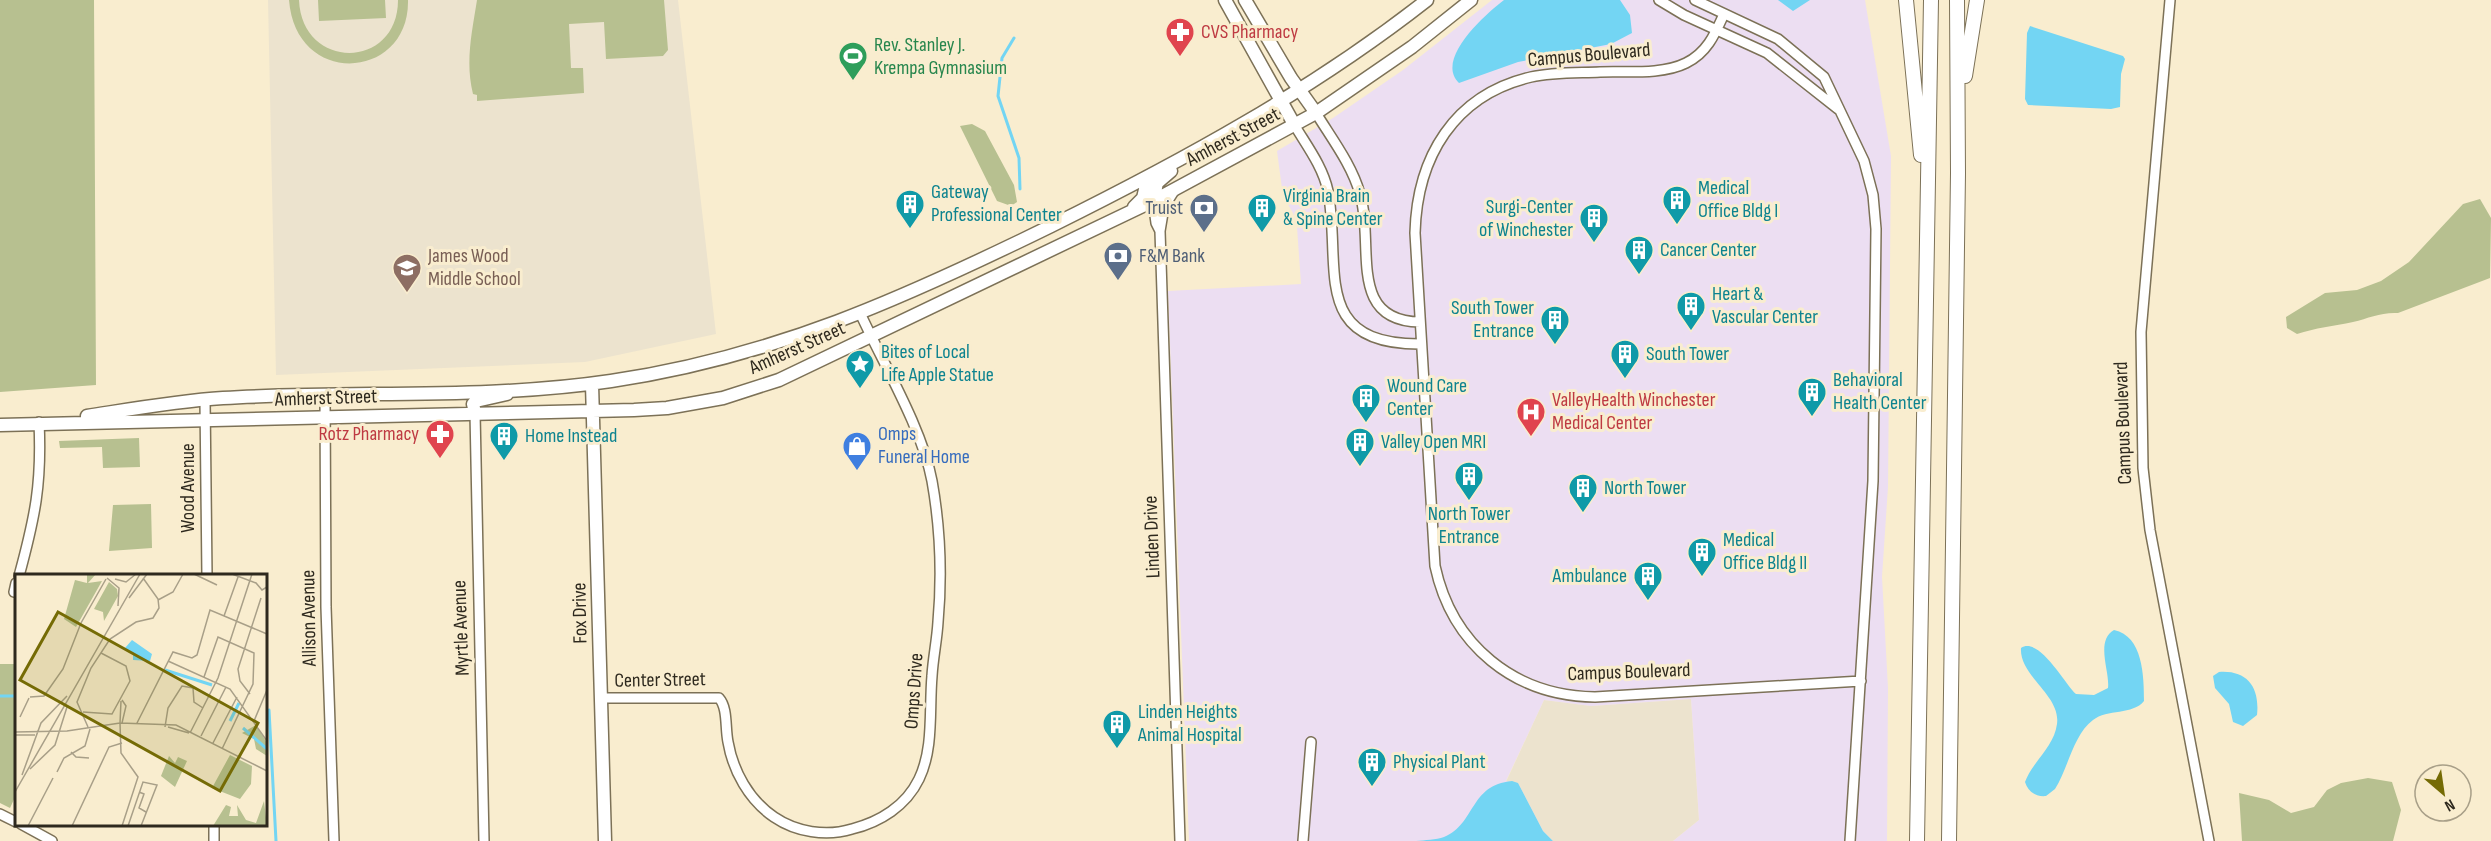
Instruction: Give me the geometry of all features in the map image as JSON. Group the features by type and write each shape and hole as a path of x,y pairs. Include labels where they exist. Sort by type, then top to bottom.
{"highway":[{"path":"1906,0 1922,166 1926,241"},
{"path":"1917,841 1931,0"},
{"path":"1948,841 1958,173 1958,0"},
{"path":"1958,173 1965,75 1977,0"}],"main road":[{"path":"1225,0 1295,126"},
{"path":"1245,0 1299,90 1316,113"},
{"name":"Amherst Street","path":"44,422 205,400 522,389 592,384 711,362 771,346 861,315 1004,249 1190,155 1299,90 1426,0"},
{"name":"Amherst Street","path":"0,424 593,411 667,408 723,398 779,380 1174,191 1316,113 1412,47 1471,0"},
{"path":"1153,201 1157,183 1190,155"},
{"path":"1126,214 1143,198 1148,177"},
{"name":"Fox Drive","path":"592,384 605,841"},
{"path":"475,413 473,405 476,401 522,389"},
{"path":"253,419 280,412 285,406 287,396"}],"street":[{"path":"1659,0 1684,15 1776,59 1838,110"},
{"path":"1695,0 1761,30 1796,51 1824,77 1833,92 1838,110 1855,138 1873,195 1875,229 1873,481 1850,841"},
{"name":"Campus Boulevard","path":"2170,0 2144,286 2140,408 2144,488 2150,530 2209,841"},
{"name":"Campus Boulevard","path":"1724,14 1704,50 1682,65 1533,77 1494,91 1453,122 1428,162 1417,200 1415,233 1432,538 1438,577 1445,601 1461,629 1497,667 1541,689 1582,697 1861,681"},
{"path":"1316,113 1347,164 1359,191 1365,223 1371,297 1389,317 1420,322"},
{"path":"1295,126 1319,167 1328,189 1335,286 1343,311 1358,329 1376,340 1392,344 1421,344"},
{"name":"Linden Drive","path":"1174,191 1164,207 1160,231 1180,841"},
{"name":"Linden Drive","path":"1153,201 1156,223 1160,231"},
{"name":"Omps Drive","path":"718,698 724,705 731,755 743,784 762,808 798,830 829,833 848,831 877,820 901,804 924,769 938,622 936,509 922,444 861,315"},
{"name":"Allison Avenue","path":"325,395 326,607 334,841"},
{"name":"Wood Avenue","path":"205,400 207,574"},
{"name":"Myrtle Avenue","path":"475,413 484,841"},
{"path":"20,574 37,507 44,422"},
{"name":"Center Street","path":"602,698 718,698"},
{"path":"1303,841 1311,742"},
{"path":"0,814 15,822"},
{"path":"23,826 51,841"}],"shaded area":[{"path":"268,0 678,0 716,334 585,362 276,375"},
{"name":"ValleyHealth Winchester Medical Center","path":"1492,0 1865,0 1891,156 1888,487 1882,577 1888,688 1887,841 1673,841 1699,820 1691,699 1591,706 1544,700 1506,781 1518,783 1543,831 1553,841 1189,841 1168,291 1301,284 1297,227 1293,213 1283,196 1277,151 1333,118 1403,70"},
{"path":"1691,699 1699,820 1673,841 1553,841 1543,831 1518,783 1506,782 1544,700 1591,706"}],"green space":[{"path":"0,0 94,0 96,385 0,392"},
{"path":"289,0 299,0 304,23 316,40 332,50 350,53 367,49 383,40 394,23 398,0 408,0 404,27 391,46 373,59 352,63 330,60 311,49 296,29"},
{"path":"318,0 385,0 386,18 319,21"},
{"path":"477,0 664,0 668,50 663,56 606,59 604,22 569,24 571,68 583,68 584,93 477,101 477,95 473,94 469,59"},
{"path":"972,124 985,131 1014,185 1017,202 1011,206 997,201 960,126"},
{"path":"2480,199 2491,218 2490,278 2398,313 2381,314 2297,334 2287,328 2286,317 2325,293 2357,290 2381,281 2409,262 2463,204"},
{"path":"139,438 140,467 103,468 102,447 60,448 59,441"},
{"path":"151,504 152,548 109,551 113,505"},
{"path":"0,664 15,664 15,797 10,808 0,803"},
{"path":"2368,778 2392,782 2401,810 2393,841 2242,841 2239,793 2269,800 2291,813 2314,807 2327,790 2341,783"}],"water":[{"path":"1504,0 1620,0 1630,15 1632,33 1611,44 1518,62 1459,83 1453,73 1453,62 1458,50 1466,37 1486,15"},
{"path":"1778,0 1810,0 1793,11"},
{"path":"2030,26 2123,56 2125,59 2121,74 2120,107 2111,109 2028,105 2025,99 2027,33"},
{"path":"2114,630 2131,640 2140,658 2144,701 2127,710 2105,714 2086,726 2080,734 2055,789 2046,796 2036,795 2028,789 2025,782 2052,740 2057,724 2057,714 2047,695 2026,668 2021,648 2028,646 2043,654 2076,694 2094,695 2108,688 2104,649 2108,635"},
{"path":"2219,672 2229,672 2244,677 2254,689 2257,715 2243,726 2233,722 2229,704 2215,688 2213,676"},
{"path":"1512,781 1518,783 1543,831 1553,841 1416,841 1441,838 1454,831 1488,790 1498,784"}],"waterway":[{"path":"1014,38 1002,58 998,96 1019,158 1020,189"},
{"path":"0,696 15,696"},
{"path":"269,710 276,841"}],"place":[{"name":"CVS Pharmacy","path":"1180,58"},
{"name":"Rev. Stanley J. Krempa Gymnasium","path":"853,82"},
{"name":"Medical Office Bldg I","path":"1677,226"},
{"name":"Gateway Professional Center","path":"910,230"},
{"name":"Truist","path":"1204,234"},
{"name":"Virginia Brain & Spine Center","path":"1262,234"},
{"name":"Surgi-Center of Winchester","path":"1594,244"},
{"name":"Cancer Center","path":"1639,276"},
{"name":"F&M Bank","path":"1118,282"},
{"name":"James Wood Middle School","path":"407,294"},
{"name":"Heart & Vascular Center","path":"1691,332"},
{"name":"South Tower Entrance","path":"1555,346"},
{"name":"South Tower","path":"1625,380"},
{"name":"Bites of Local Life Apple Statue","path":"860,390"},
{"name":"Behavioral Health Center","path":"1812,418"},
{"name":"Wound Care Center","path":"1366,424"},
{"name":"ValleyHealth Winchester Medical Center","path":"1531,438"},
{"name":"Rotz Pharmacy","path":"440,460"},
{"name":"Home Instead","path":"504,462"},
{"name":"Valley Open MRI","path":"1360,468"},
{"name":"Omps Funeral Home","path":"857,472"},
{"name":"North Tower Entrance","path":"1469,502"},
{"name":"North Tower","path":"1583,514"},
{"name":"Medical Office Bldg II","path":"1702,578"},
{"name":"Ambulance","path":"1648,602"},
{"name":"Linden Heights Animal Hospital","path":"1117,750"},
{"name":"Physical Plant","path":"1372,788"}]}
